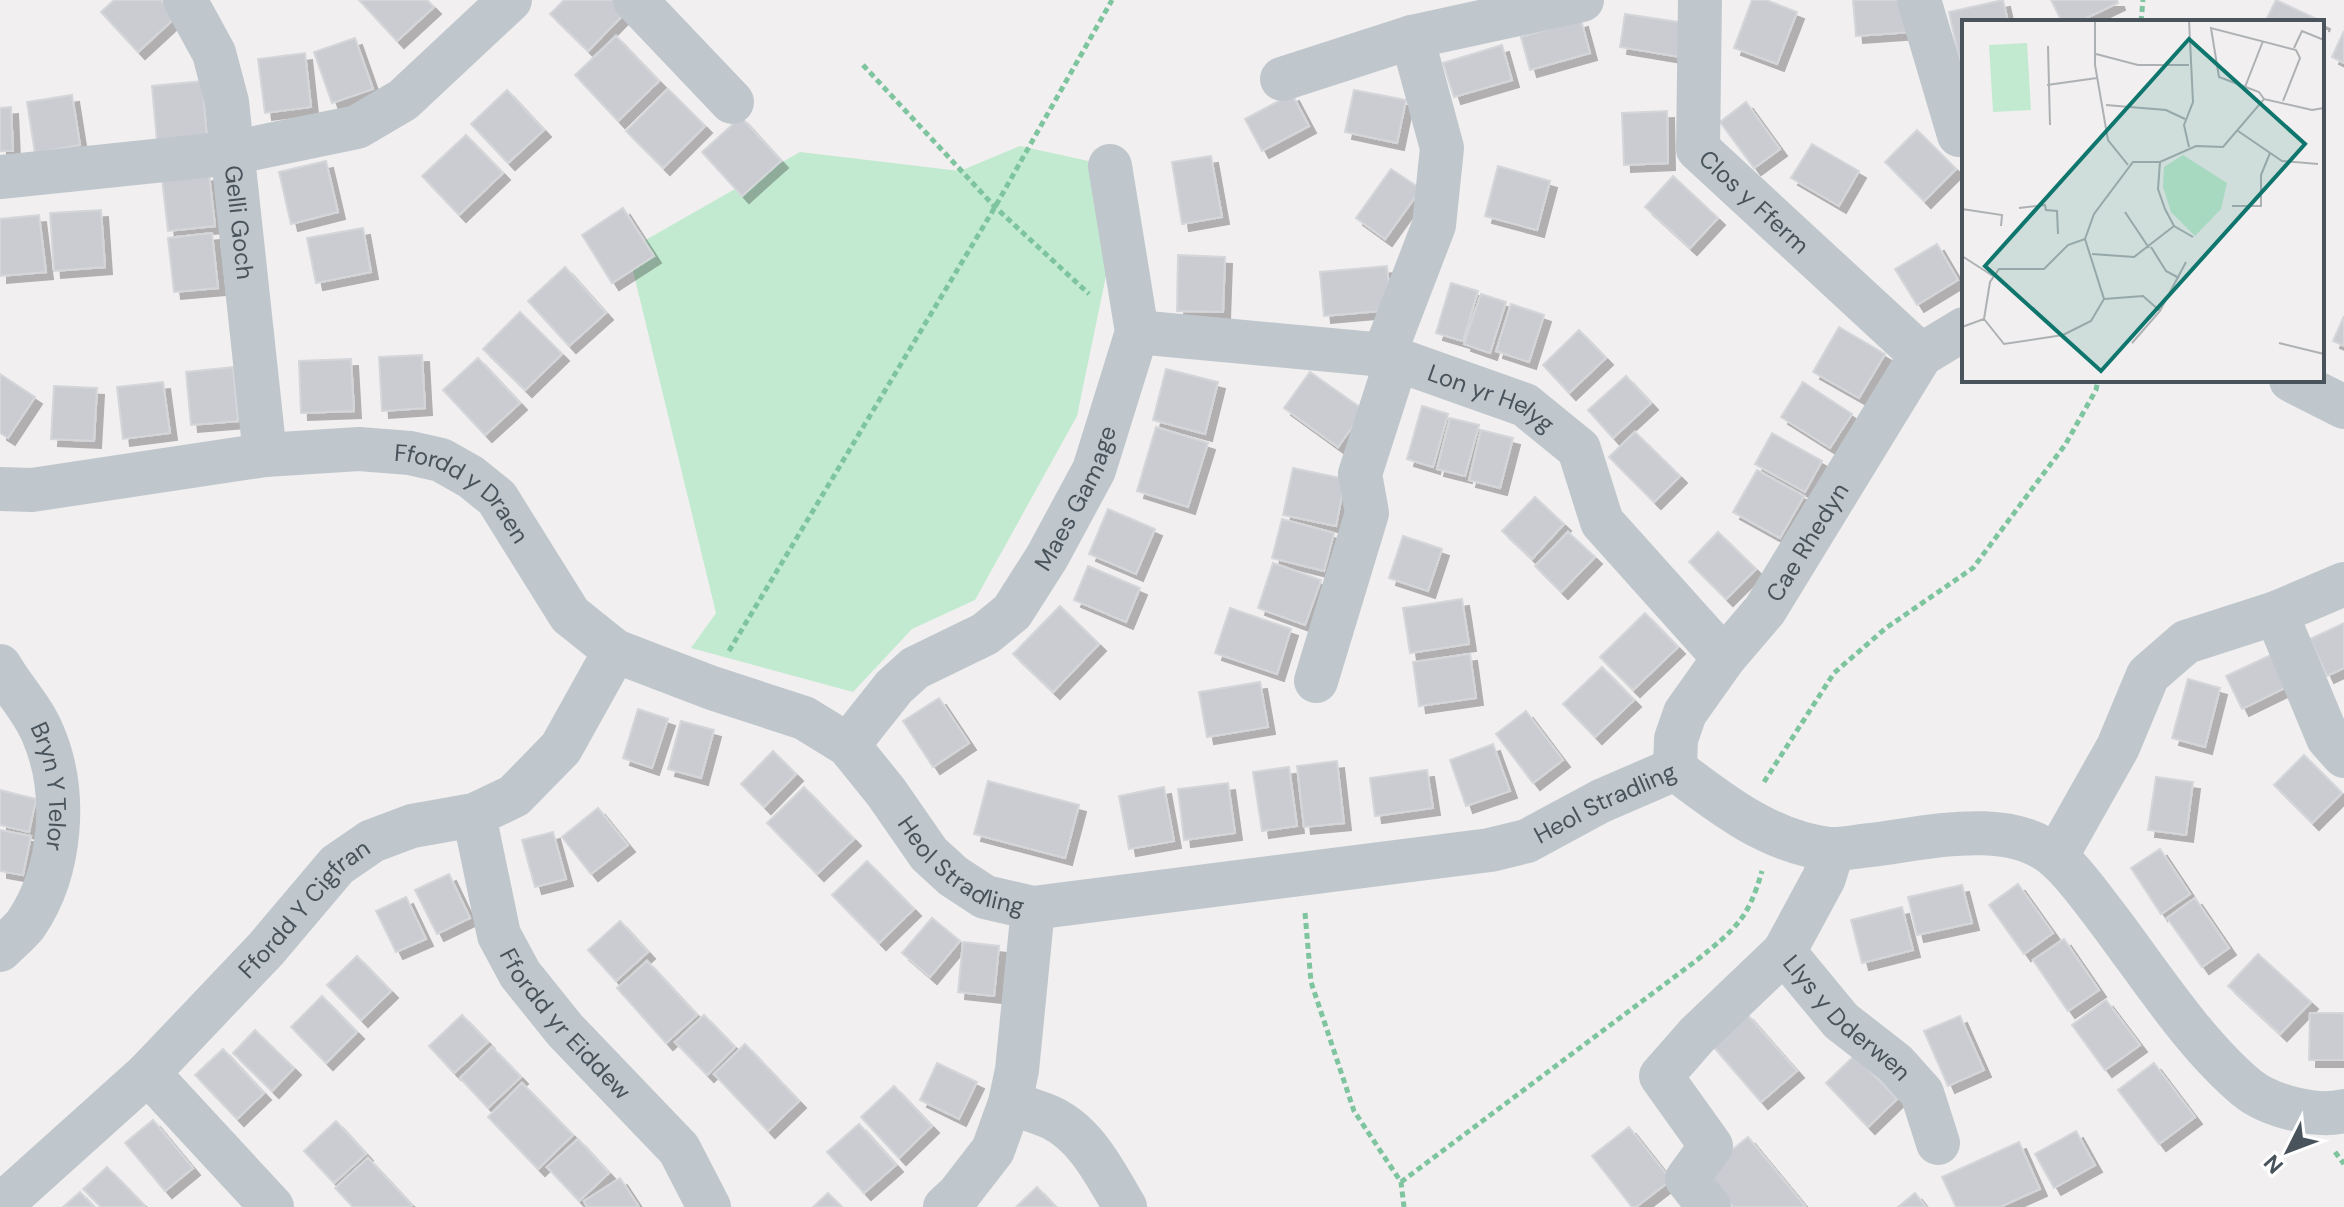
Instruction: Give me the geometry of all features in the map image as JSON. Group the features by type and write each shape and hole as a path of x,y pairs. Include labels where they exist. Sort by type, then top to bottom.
{"street":[{"name":"Gelli Goch","path":"185,0 214,53 227,102 265,455"},
{"path":"0,177 231,153 357,127 403,100 510,0"},
{"path":"635,0 732,102"},
{"path":"1282,79 1412,37 1582,0"},
{"name":"Clos y Fferm","path":"1700,0 1698,149 1921,355"},
{"path":"1919,0 1959,135"},
{"path":"1316,681 1367,513 1360,474 1391,357 1434,225 1442,148 1412,37"},
{"name":"Maes Gamage","path":"848,745 894,687 915,668 985,634 1012,612 1047,557 1094,470 1137,332 1110,166"},
{"name":"Cae Rhedyn","path":"1675,769 1676,739 1685,713 1724,658 1765,610 1921,355 1962,330"},
{"name":"Lon yr Helyg","path":"1137,332 1391,357 1525,405 1579,449 1602,522 1724,658"},
{"path":"2295,382 2344,407"},
{"name":"Ffordd y Draen","path":"0,489 32,490 265,455 359,449 441,460 497,498 570,615 615,651 712,688 804,718 848,745"},
{"path":"2056,857 2118,747 2148,675 2186,642 2276,613 2344,584"},
{"path":"2276,613 2328,738 2344,756"},
{"name":"Ffordd Y Cigfran","path":"0,1206 148,1073 266,949 337,865 372,841 412,826 474,815 514,796 561,748 615,651"},
{"name":"Bryn Y Telor","path":"0,666 43,732 57,800 57,842 48,880 25,925 0,950"},
{"name":"Heol Stradling","path":"848,745 886,792 929,854 953,876 985,897 1033,908 1490,850 1527,841 1601,801 1675,769 1741,817 1796,843 1833,849 1987,831 2020,838 2056,857 2088,893 2199,1038 2248,1089 2289,1108 2332,1114 2337,1128"},
{"name":"Ffordd yr Eiddew","path":"474,815 499,935 520,974 565,1030 679,1149 709,1207"},
{"name":"Llys y Dderwen","path":"1709,1207 1687,1179 1711,1146 1661,1076 1697,1035 1784,952 1824,878 1833,849"},
{"path":"945,1207 993,1150 1010,1103 1017,1070 1033,908"},
{"name":"Llys y Dderwen","path":"1784,952 1841,1021 1895,1063 1922,1093 1938,1143"},
{"path":"148,1073 272,1207"},
{"path":"1010,1103 1053,1119 1070,1130 1085,1144 1125,1207"}],"path":[{"path":"712,688 734,640 995,207 1112,0"},
{"path":"2141,20 2143,0"},
{"path":"863,65 995,207 1112,314 1137,332"},
{"path":"1741,817 1834,673 1886,628 1973,568 2065,445 2098,382"},
{"path":"1401,1182 1738,926 1755,896 1766,859"},
{"path":"1304,907 1311,982 1354,1111 1401,1182 1404,1207"},
{"path":"2337,1128 2344,1164"}],"green space":[{"path":"1020,146 1093,162 1107,271 1077,416 975,600 912,629 853,692 691,648 716,613 628,250 800,152 960,171"}],"building":[{"path":"114,0 161,0 176,17 138,52 101,12"},
{"path":"359,0 427,0 434,7 397,41"},
{"path":"564,0 613,0 626,12 588,51 550,14"},
{"path":"1752,0 1766,0 1797,12 1777,64 1734,48"},
{"path":"1853,0 1909,0 1911,32 1856,36"},
{"path":"2003,0 2008,20 1962,20 1962,57 1959,58 1949,12"},
{"path":"2051,0 2117,0 2118,3 2082,20 2061,20"},
{"path":"2276,0 2319,20 2266,20"},
{"path":"1625,14 1686,23 1681,57 1620,47"},
{"path":"1581,20 1590,53 1530,70 1521,37"},
{"path":"2344,31 2344,63 2332,57"},
{"path":"616,36 659,81 618,121 575,75"},
{"path":"355,38 373,89 332,103 314,52"},
{"path":"1502,45 1512,80 1454,97 1443,63"},
{"path":"305,53 311,107 265,113 258,59"},
{"path":"202,81 207,137 157,142 152,86"},
{"path":"668,89 705,126 663,168 626,131"},
{"path":"507,90 544,130 508,163 471,124"},
{"path":"1354,90 1406,100 1397,143 1345,132"},
{"path":"1292,94 1309,126 1262,151 1245,119"},
{"path":"72,95 80,145 35,153 27,102"},
{"path":"1746,102 1780,149 1754,168 1720,122"},
{"path":"11,107 13,151 0,151 0,108"},
{"path":"1667,111 1668,163 1624,165 1622,113"},
{"path":"741,117 781,161 742,196 702,152"},
{"path":"1917,130 1956,169 1924,201 1885,162"},
{"path":"466,135 503,173 459,215 422,176"},
{"path":"1812,144 1859,171 1839,206 1791,178"},
{"path":"1211,156 1222,217 1182,224 1172,162"},
{"path":"326,161 338,212 291,224 279,172"},
{"path":"1498,166 1550,181 1537,230 1485,216"},
{"path":"1391,169 1421,189 1385,239 1356,218"},
{"path":"209,174 215,226 168,231 162,179"},
{"path":"1673,176 1718,218 1690,248 1645,207"},
{"path":"623,208 654,256 612,283 582,235"},
{"path":"101,210 105,267 54,271 50,213"},
{"path":"39,215 46,272 0,276 0,219"},
{"path":"363,228 371,272 316,283 307,238"},
{"path":"212,233 218,288 174,292 168,238"},
{"path":"1937,244 1958,280 1917,305 1895,269"},
{"path":"1178,255 1225,257 1223,312 1177,311"},
{"path":"1387,266 1391,310 1324,316 1320,272"},
{"path":"565,267 606,313 569,346 528,301"},
{"path":"1451,283 1478,291 1463,341 1436,333"},
{"path":"1481,294 1506,302 1490,353 1464,344"},
{"path":"1511,304 1544,315 1529,362 1496,351"},
{"path":"520,312 562,354 525,390 483,349"},
{"path":"2344,316 2344,346 2333,341"},
{"path":"1839,327 1885,354 1859,398 1813,372"},
{"path":"1579,330 1606,358 1569,393 1543,365"},
{"path":"422,355 425,408 382,411 379,357"},
{"path":"478,358 520,403 485,435 443,390"},
{"path":"351,359 354,411 301,413 299,361"},
{"path":"233,367 238,421 191,425 186,372"},
{"path":"1166,369 1218,382 1205,434 1153,420"},
{"path":"1310,372 1364,410 1338,447 1284,408"},
{"path":"0,374 35,397 8,438 0,433"},
{"path":"1626,376 1651,403 1613,438 1588,410"},
{"path":"163,382 170,433 123,439 117,387"},
{"path":"1803,382 1852,414 1830,448 1781,417"},
{"path":"54,386 97,388 94,441 51,439"},
{"path":"1422,406 1448,414 1433,467 1407,459"},
{"path":"1450,418 1479,425 1465,476 1437,469"},
{"path":"1156,427 1208,443 1188,507 1137,491"},
{"path":"1481,430 1513,438 1500,488 1469,480"},
{"path":"1635,432 1680,476 1654,502 1609,457"},
{"path":"1772,433 1822,461 1805,492 1755,464"},
{"path":"1293,468 1345,479 1336,526 1283,515"},
{"path":"1757,470 1804,496 1780,538 1733,512"},
{"path":"1535,497 1564,524 1532,559 1502,531"},
{"path":"1108,509 1155,529 1136,574 1089,554"},
{"path":"1282,519 1334,533 1324,571 1272,558"},
{"path":"1568,532 1595,557 1561,592 1535,566"},
{"path":"1718,532 1756,569 1726,599 1689,562"},
{"path":"1403,536 1442,549 1428,591 1389,578"},
{"path":"1273,563 1321,580 1305,625 1258,608"},
{"path":"1088,566 1140,588 1126,622 1074,600"},
{"path":"1462,599 1469,644 1410,653 1403,608"},
{"path":"1060,606 1099,644 1053,692 1013,654"},
{"path":"1230,608 1291,629 1277,674 1215,653"},
{"path":"1645,613 1678,647 1633,690 1600,657"},
{"path":"2344,623 2344,668 2327,676 2310,639"},
{"path":"2275,653 2291,685 2242,709 2226,676"},
{"path":"1470,654 1476,698 1419,706 1413,662"},
{"path":"1602,667 1634,700 1595,737 1563,704"},
{"path":"2188,679 2220,688 2205,747 2172,738"},
{"path":"1260,682 1268,727 1207,737 1199,692"},
{"path":"939,698 969,743 933,767 903,721"},
{"path":"638,709 668,719 652,768 623,758"},
{"path":"1526,711 1563,760 1533,783 1496,734"},
{"path":"681,721 714,730 701,778 668,769"},
{"path":"1493,744 1510,791 1466,806 1450,760"},
{"path":"773,751 796,774 764,807 741,784"},
{"path":"2304,755 2342,793 2312,823 2274,785"},
{"path":"1337,761 1344,823 1304,827 1297,766"},
{"path":"1289,767 1297,826 1262,831 1253,772"},
{"path":"1427,770 1433,808 1375,816 1370,778"},
{"path":"2156,777 2193,782 2186,835 2148,830"},
{"path":"988,781 1079,805 1065,858 974,834"},
{"path":"1228,783 1235,833 1184,840 1178,789"},
{"path":"804,787 854,839 817,874 767,823"},
{"path":"1164,787 1174,841 1129,849 1119,796"},
{"path":"0,790 36,799 29,832 0,825"},
{"path":"598,808 628,845 591,874 562,837"},
{"path":"0,830 31,836 23,875 0,871"},
{"path":"553,832 566,879 535,887 522,840"},
{"path":"2160,849 2190,894 2161,914 2131,868"},
{"path":"867,861 914,909 879,943 832,895"},
{"path":"449,874 470,918 437,934 415,890"},
{"path":"2018,884 2053,933 2024,954 1989,905"},
{"path":"1962,885 1972,923 1917,935 1908,897"},
{"path":"406,897 426,939 396,952 376,911"},
{"path":"2195,898 2229,948 2202,967 2167,918"},
{"path":"1902,907 1913,950 1862,963 1851,920"},
{"path":"932,918 960,941 930,977 902,953"},
{"path":"620,921 648,952 616,981 588,950"},
{"path":"2064,939 2099,990 2068,1011 2033,960"},
{"path":"963,942 999,946 994,996 958,992"},
{"path":"2258,954 2311,1002 2280,1034 2228,986"},
{"path":"357,956 391,991 361,1020 327,985"},
{"path":"647,961 697,1015 666,1043 617,988"},
{"path":"322,996 357,1032 326,1063 291,1027"},
{"path":"2106,1000 2140,1045 2105,1070 2072,1025"},
{"path":"1746,1013 1797,1071 1761,1102 1711,1044"},
{"path":"2310,1013 2344,1013 2344,1060 2309,1060"},
{"path":"462,1015 488,1042 454,1073 429,1046"},
{"path":"704,1015 735,1047 707,1075 675,1042"},
{"path":"1960,1016 1984,1070 1948,1086 1924,1031"},
{"path":"255,1030 294,1068 272,1091 233,1053"},
{"path":"745,1044 799,1101 768,1131 714,1074"},
{"path":"492,1047 521,1077 488,1108 460,1078"},
{"path":"223,1049 264,1093 237,1119 195,1075"},
{"path":"1855,1055 1897,1099 1868,1127 1826,1083"},
{"path":"937,1063 977,1082 959,1119 920,1100"},
{"path":"2154,1063 2195,1117 2159,1144 2118,1090"},
{"path":"522,1083 573,1135 538,1169 488,1117"},
{"path":"894,1086 932,1126 899,1158 861,1117"},
{"path":"153,1120 193,1168 165,1191 125,1143"},
{"path":"336,1121 366,1154 334,1183 304,1151"},
{"path":"859,1124 896,1165 864,1193 827,1152"},
{"path":"1629,1127 1671,1180 1636,1207 1632,1207 1592,1156"},
{"path":"2076,1131 2095,1165 2054,1188 2035,1154"},
{"path":"1748,1137 1805,1206 1733,1207 1705,1172"},
{"path":"578,1139 609,1173 579,1201 547,1167"},
{"path":"2019,1142 2040,1189 2000,1207 1956,1207 1942,1177"},
{"path":"368,1158 412,1205 353,1207 335,1188"},
{"path":"107,1167 145,1207 101,1207 83,1189"},
{"path":"620,1178 639,1207 587,1207 584,1201"},
{"path":"1037,1187 1056,1207 1016,1207"},
{"path":"80,1192 94,1207 63,1207"},
{"path":"828,1193 842,1207 813,1207"},
{"path":"1915,1193 1926,1207 1898,1207"}]}
